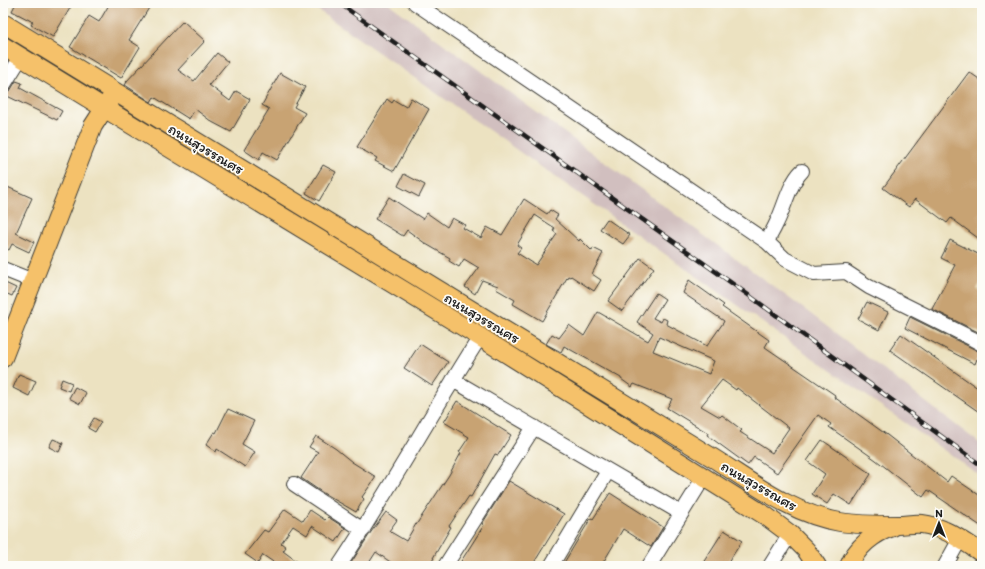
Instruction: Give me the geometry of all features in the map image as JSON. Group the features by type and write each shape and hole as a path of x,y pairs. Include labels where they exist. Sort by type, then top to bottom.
{"main road":[{"name":"ถนนสุวรรณศร","path":"3,23 776,498 819,517 840,522 869,525 921,524 938,528 960,539 982,553"},
{"name":"ถนนสุวรรณศร","path":"3,46 480,336 766,516 790,534 806,550 817,566"},
{"path":"3,358 94,126 114,92"},
{"path":"849,566 852,559 866,541 888,528 900,525"}],"street":[{"path":"415,3 767,242 785,260 814,274 846,272 869,287 982,344"},
{"path":"3,86 21,57"},
{"path":"767,242 778,222 782,208 797,176 802,171"},
{"path":"3,269 33,281"},
{"path":"340,566 480,336"},
{"path":"453,380 681,514"},
{"path":"445,566 534,427"},
{"path":"551,566 608,471"},
{"path":"649,566 704,477"},
{"path":"294,484 363,530"},
{"path":"770,566 790,534"},
{"path":"945,566 960,539"}],"shaded area":[{"path":"308,3 388,3 808,312 982,445 982,477"}],"building":[{"path":"16,3 73,3 53,37 31,25 33,22 12,11"},
{"path":"110,3 152,3 129,40 140,47 121,78 70,47 89,16 99,22"},
{"path":"183,21 205,41 178,70 194,81 217,53 228,62 209,85 230,101 236,91 250,99 231,132 212,122 195,109 189,119 154,97 151,102 125,85 126,82"},
{"path":"969,72 982,81 982,241 951,218 947,223 915,199 909,207 883,188"},
{"path":"280,73 305,87 294,107 305,113 277,160 263,152 259,160 244,150 269,109 262,105"},
{"path":"16,81 22,83 20,88 62,111 57,120 5,95 10,91"},
{"path":"411,98 429,109 394,171 375,161 377,158 357,147 387,99 392,103 394,100 406,107"},
{"path":"323,165 336,172 319,201 306,193"},
{"path":"404,174 425,185 419,197 398,186"},
{"path":"3,185 32,198 16,233 34,242 29,252 12,244 9,250 3,247"},
{"path":"389,197 423,219 427,213 447,227 452,218 465,225 463,228 481,238 487,227 502,235 524,199 547,214 550,210 558,215 555,219 579,241 580,239 592,251 593,248 603,253 592,274 601,280 594,291 571,276 568,276 542,321 513,304 515,300 496,289 498,286 482,280 475,294 465,287 479,268 464,259 459,267 449,261 450,258 426,244 407,230 403,236 375,219","holes":["535,215 555,228 553,231 557,234 536,265 517,253 521,248 517,245"]},
{"path":"607,219 630,235 623,244 600,229"},
{"path":"950,240 982,256 982,281 977,289 982,292 982,334 932,309 955,265 941,258"},
{"path":"640,258 654,268 622,311 608,301"},
{"path":"689,280 724,305 722,307 769,340 765,347 835,395 834,397 887,435 947,482 951,476 982,497 982,527 928,490 923,497 876,460 829,427 831,424 818,415 777,473 754,457 748,465 707,435 708,433 667,408 672,399 634,384 632,387 621,378 564,346 561,352 546,344 552,334 559,338 569,325 584,336 598,312 648,341 653,333 637,322 656,293 665,299 653,318 661,322 663,318 667,320 666,324 707,346 724,321 683,293","holes":["659,337 714,361 709,374 653,351","722,380 736,390 737,388 789,428 772,453 740,432 742,430 722,415 720,417 701,406"]},
{"path":"3,282 16,288 12,296 3,292"},
{"path":"867,302 888,312 879,330 858,319"},
{"path":"910,317 982,352 982,362 977,359 975,364 905,328"},
{"path":"901,334 982,391 982,414 890,350"},
{"path":"420,344 448,362 432,386 404,368"},
{"path":"19,374 36,381 29,396 13,388"},
{"path":"62,379 72,383 69,391 59,387"},
{"path":"75,387 86,393 80,404 69,398"},
{"path":"457,401 511,435 498,455 495,454 471,497 469,496 449,526 451,527 429,566 396,566 376,552 367,566 355,566 351,563 386,512 397,520 389,531 406,541 449,475 461,453 459,452 469,437 444,422"},
{"path":"228,409 254,421 242,444 255,452 245,467 217,449 216,452 206,445 214,432 216,433"},
{"path":"94,418 101,422 95,432 88,428"},
{"path":"316,436 376,477 362,497 364,499 356,512 301,478 318,452 309,447"},
{"path":"53,439 63,443 59,452 49,447"},
{"path":"822,440 871,474 851,505 834,494 827,504 812,494 825,474 807,461"},
{"path":"509,481 564,514 532,566 458,566 484,525 482,524"},
{"path":"610,493 663,527 651,547 623,529 601,566 562,566 591,518 593,519"},
{"path":"285,509 303,521 310,510 325,520 328,517 345,528 336,542 312,526 307,535 293,526 281,543 286,547 283,551 303,566 279,566 263,555 258,563 245,554 264,530 268,532"},
{"path":"724,530 742,541 726,566 701,566"}],"railway":[{"path":"339,3 747,294 982,466"}]}
